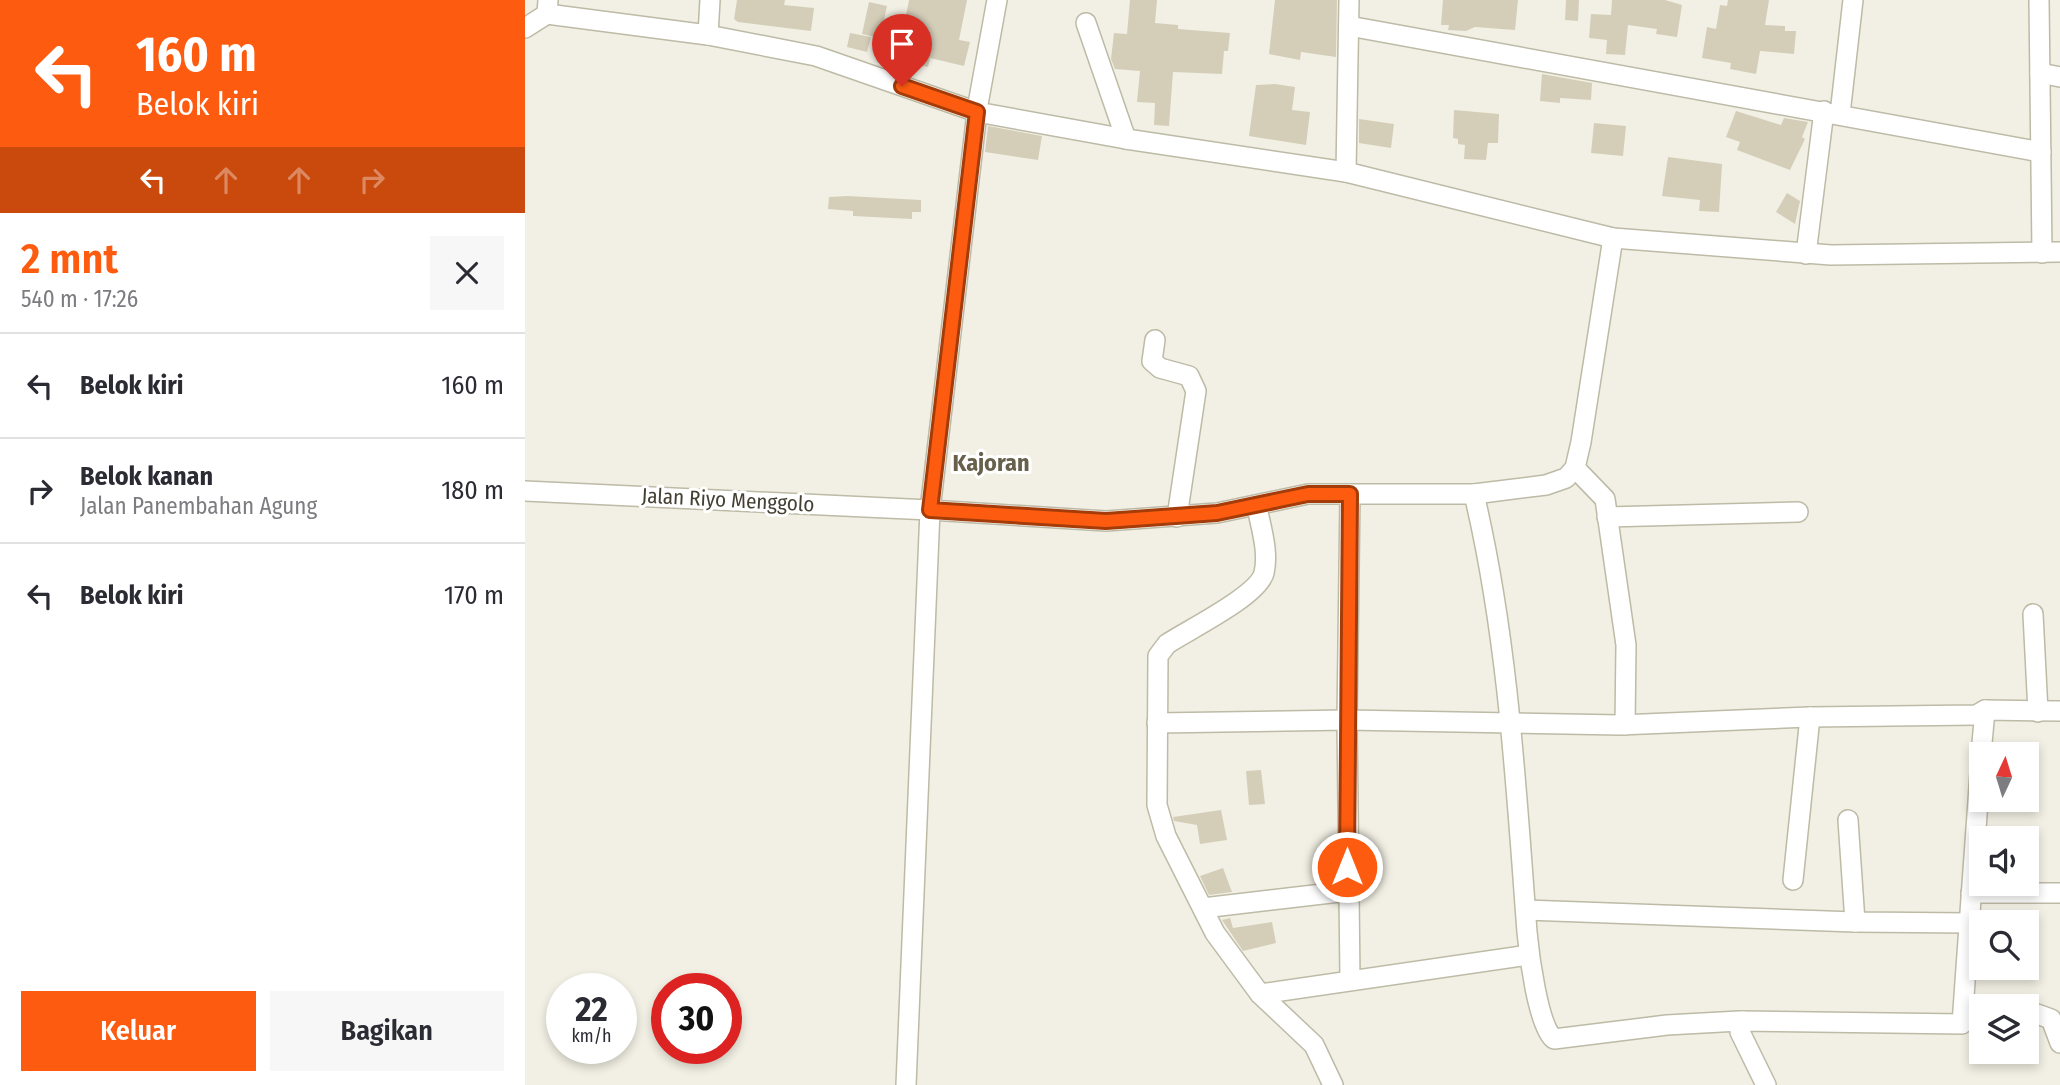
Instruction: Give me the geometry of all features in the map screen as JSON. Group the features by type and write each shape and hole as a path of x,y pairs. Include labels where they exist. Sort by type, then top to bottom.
{"street":[{"path":"708,35 710,0"},
{"path":"1346,170 1349,0"},
{"path":"1806,254 1853,0"},
{"path":"525,27 548,7 816,56 1126,139 1346,170 1611,246 1806,254 2047,248 2041,152 2039,0"},
{"path":"906,1085 930,510 978,101 993,3"},
{"path":"1086,23 1126,139"},
{"path":"1349,26 2041,152"},
{"path":"2040,73 2060,77"},
{"path":"1611,246 1575,468 1604,495 1626,645 1625,725"},
{"path":"1155,340 1152,361 1160,368 1189,376 1196,391 1177,517"},
{"name":"Jalan Riyo Menggolo","path":"525,491 1106,521 1177,517 1257,507 1291,496 1474,494 1546,485 1566,478 1575,468"},
{"path":"1350,494 1347,720 1350,979"},
{"path":"1474,494 1486,546 1512,721 1529,955 1546,1028 1553,1039 1667,1025 1743,1021 1969,1023"},
{"path":"1257,507 1266,553 1262,578 1246,594 1163,647 1157,661 1159,820 1215,933 1260,994 1314,1045 1333,1085"},
{"path":"1607,517 1798,512"},
{"path":"2033,614 2038,712"},
{"path":"1157,723 1347,720 1625,725 1810,717 1976,715 1985,710 2060,711"},
{"path":"1982,742 1985,710"},
{"path":"1793,880 1810,717"},
{"path":"1848,820 1855,922"},
{"path":"1203,908 1348,891"},
{"path":"2039,893 2060,893"},
{"path":"1526,910 1855,922 1969,923"},
{"path":"1260,994 1529,955"},
{"path":"2039,1015 2051,1019 2060,1043"},
{"path":"1743,1021 1740,1032 1766,1085"}],"building":[{"path":"737,0 785,0 784,5 814,8 811,31 738,22 734,19"},
{"path":"909,0 967,0 959,40 970,42 964,66 930,58 928,67 916,64 921,41 910,39 913,22 905,21"},
{"path":"1130,0 1157,0 1155,23 1178,25 1178,29 1230,33 1228,51 1224,51 1222,74 1173,72 1169,126 1154,125 1155,103 1137,102 1140,71 1115,69 1111,59 1114,33 1127,34"},
{"path":"1275,0 1337,0 1336,57 1301,52 1300,60 1269,54"},
{"path":"1443,0 1518,0 1515,30 1475,27 1466,31 1448,30 1449,25 1441,25"},
{"path":"1566,0 1579,0 1578,21 1565,20"},
{"path":"1612,0 1665,0 1682,5 1677,37 1656,34 1657,29 1628,25 1625,55 1606,54 1607,40 1589,38 1591,14 1611,15"},
{"path":"1728,0 1769,0 1765,25 1785,26 1785,31 1796,31 1794,54 1760,51 1756,74 1730,69 1731,63 1702,58 1707,27 1716,29 1720,5 1727,6"},
{"path":"869,2 887,6 880,38 862,34"},
{"path":"850,33 871,37 867,52 847,47"},
{"path":"1542,74 1592,83 1591,100 1560,98 1560,103 1540,101"},
{"path":"1256,85 1295,87 1292,110 1310,112 1306,145 1249,136"},
{"path":"1454,110 1499,114 1498,143 1488,143 1486,160 1464,159 1465,145 1458,144 1458,139 1453,138"},
{"path":"1736,111 1781,125 1784,118 1808,122 1802,137 1805,139 1790,170 1737,150 1740,142 1726,137"},
{"path":"1359,119 1394,124 1391,148 1359,143"},
{"path":"1594,123 1626,126 1623,156 1591,153"},
{"path":"988,126 1042,136 1038,160 985,152"},
{"path":"1668,157 1722,164 1719,212 1699,211 1700,200 1662,196"},
{"path":"1787,193 1800,201 1795,224 1776,212"},
{"path":"829,197 921,200 921,212 912,212 912,219 853,216 853,211 828,209"},
{"path":"1261,770 1265,804 1249,805 1246,771"},
{"path":"1221,810 1227,840 1200,844 1197,825 1174,821 1173,817"},
{"path":"1223,868 1232,892 1209,895 1200,876"},
{"path":"1230,918 1233,928 1272,922 1276,943 1243,951 1222,920"}],"district":[{"name":"Kajoran","path":"991,463"}],"route":[{"path":"902,86 977,112 930,510 1106,521 1217,513 1257,507 1291,496 1308,494 1350,494 1347,867"}]}
